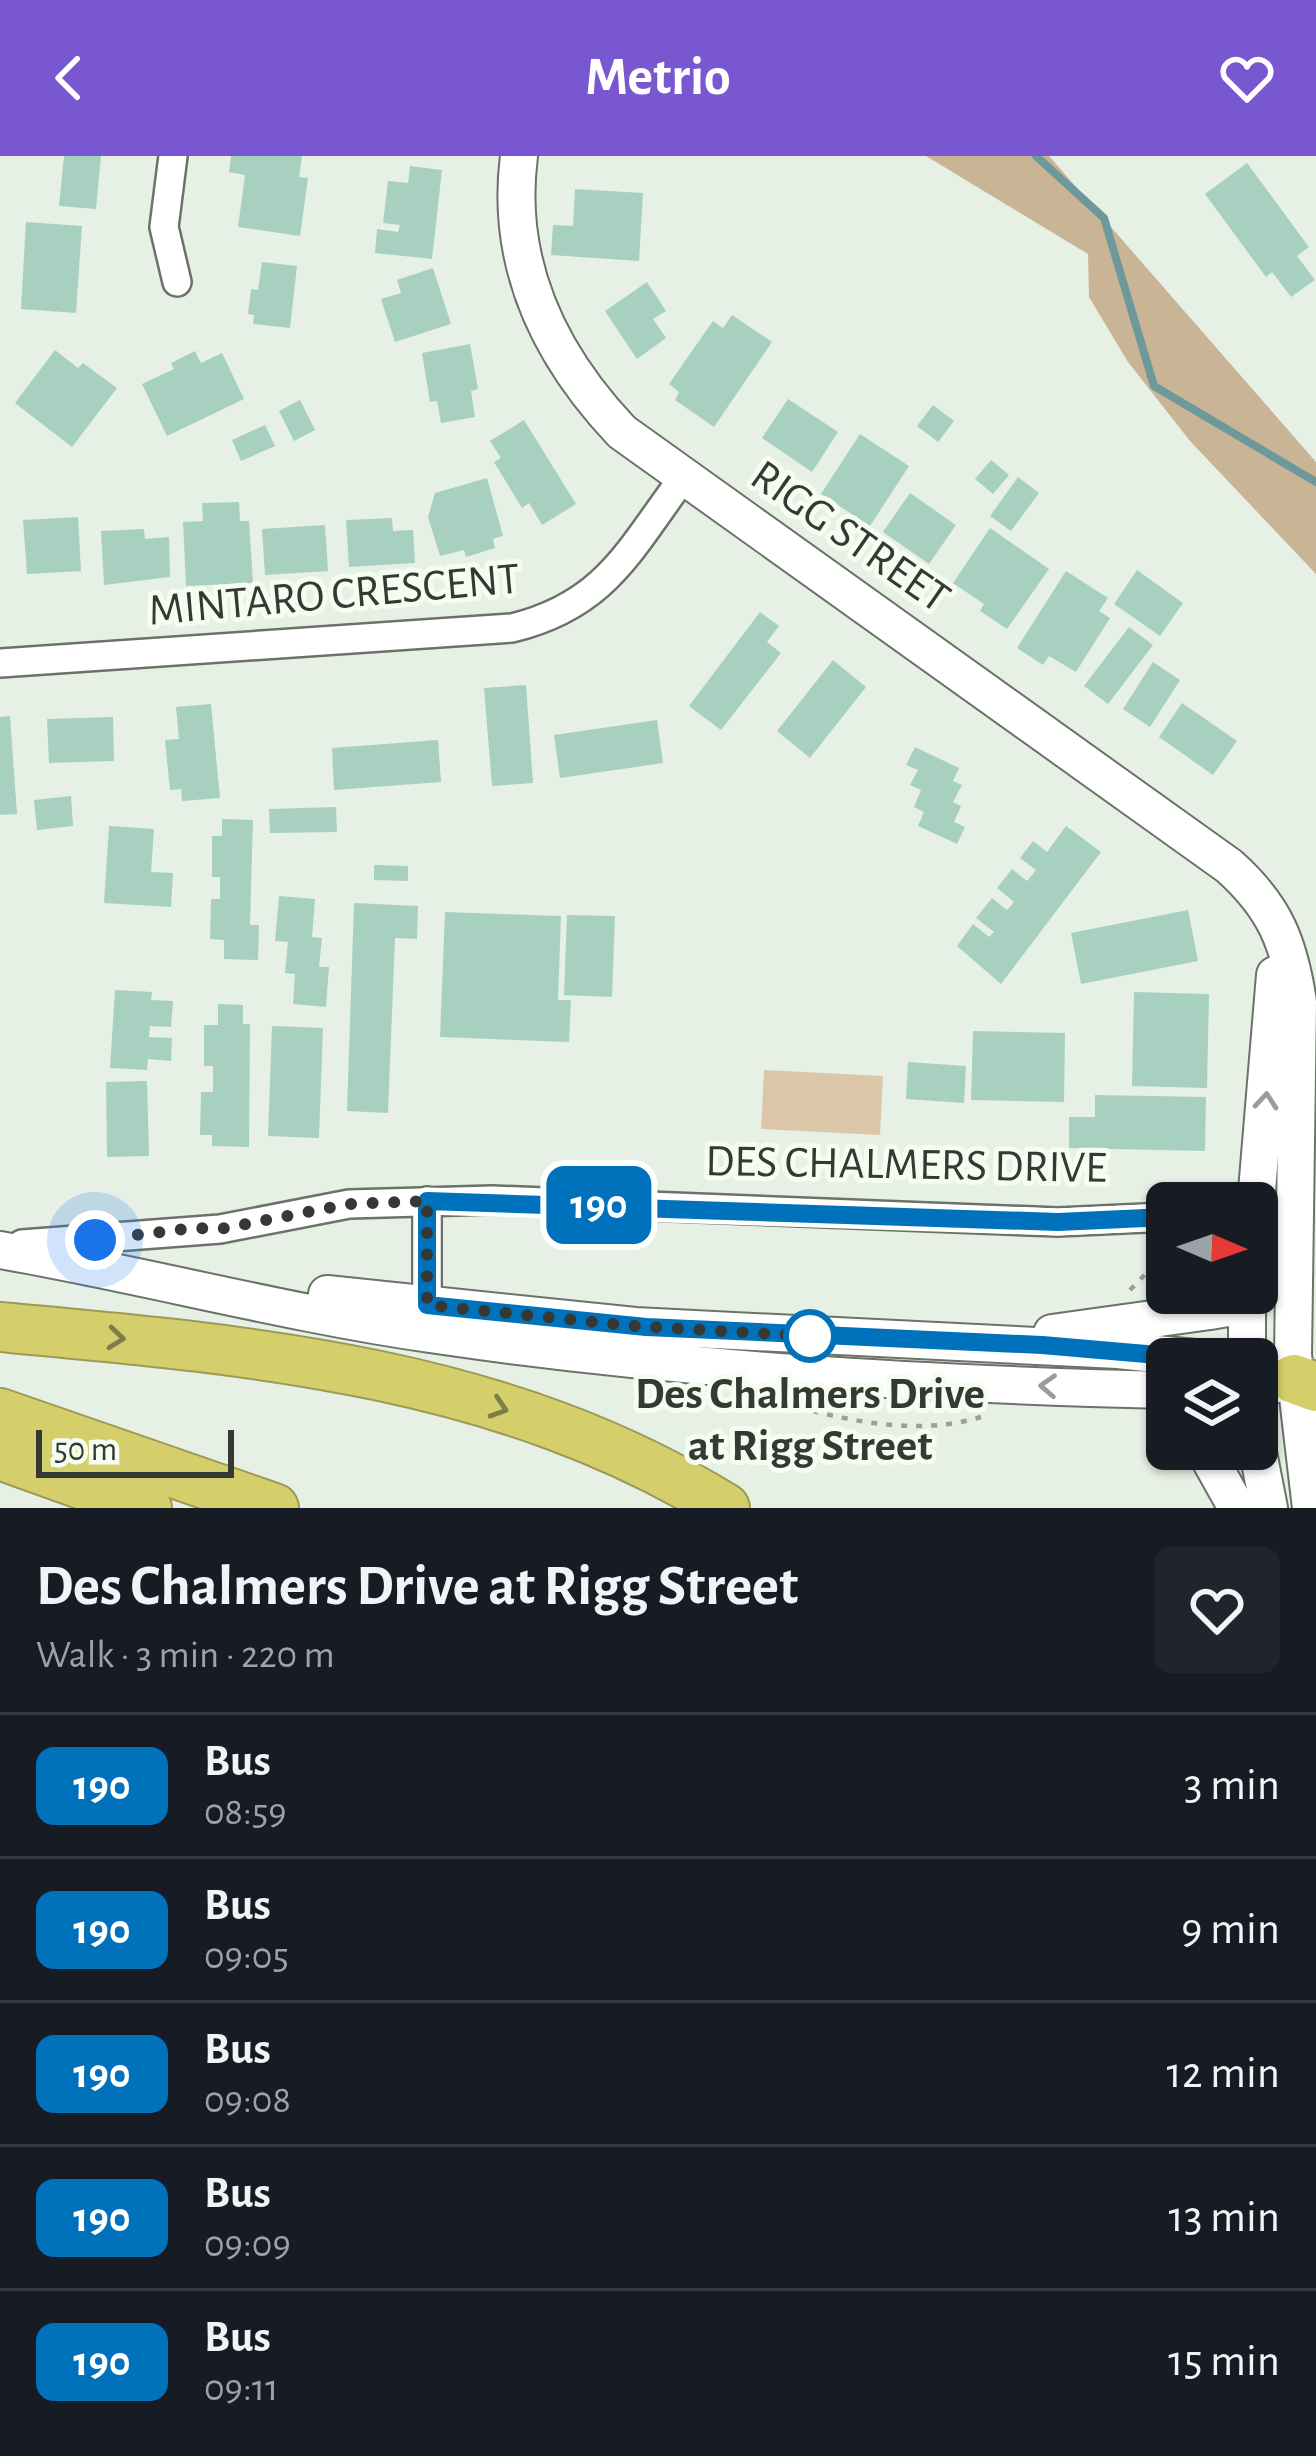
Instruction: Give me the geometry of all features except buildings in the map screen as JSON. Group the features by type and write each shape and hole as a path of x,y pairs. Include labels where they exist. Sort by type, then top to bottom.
{"highway":[{"path":"0,1327 274,1354 442,1390 566,1431 725,1508"},
{"path":"0,1413 274,1508"},
{"path":"0,1455 147,1508"}],"main road":[{"name":"RIGG STREET","path":"519,156 519,246 544,326 588,395 622,432 1229,866 1265,906 1292,960 1298,1003 1260,1182"},
{"name":"RIGG STREET","path":"1285,1047 1293,1291 1281,1381 1311,1508"},
{"name":"DES CHALMERS DRIVE","path":"0,1248 745,1371 1146,1389"},
{"path":"1278,1249 1293,1291"},
{"path":"1005,1343 1184,1314"},
{"name":"DES CHALMERS DRIVE","path":"426,1319 1005,1343 1146,1354"},
{"path":"1216,1470 1237,1508"},
{"path":"1262,1470 1269,1508"}],"street":[{"path":"172,156 164,227 177,282"},
{"name":"MINTARO CRESCENT","path":"0,663 512,628 544,620 586,599 615,569 683,478"},
{"path":"426,1319 427,1201"},
{"name":"DES CHALMERS DRIVE","path":"0,1248 220,1229 349,1204 427,1201 1058,1222 1146,1218"}],"path":[{"path":"1114,1322 1122,1299 1146,1274"}],"shaded area":[{"path":"926,156 1049,156 1316,462 1316,574 1190,441 1128,362 1089,297 1088,254"},
{"path":"764,1070 883,1076 880,1135 761,1129"}],"waterway":[{"path":"1036,156 1104,218 1154,386 1316,482"}],"bus line":[{"name":"190","path":"1146,1217 1058,1222 427,1201 427,1305 646,1327 1146,1352"}],"place":[{"name":"Des Chalmers Drive at Rigg Street","path":"810,1336"}],"route":[{"path":"95,1240 220,1229 349,1204 427,1201 427,1305 634,1326 828,1337 810,1336"}]}
